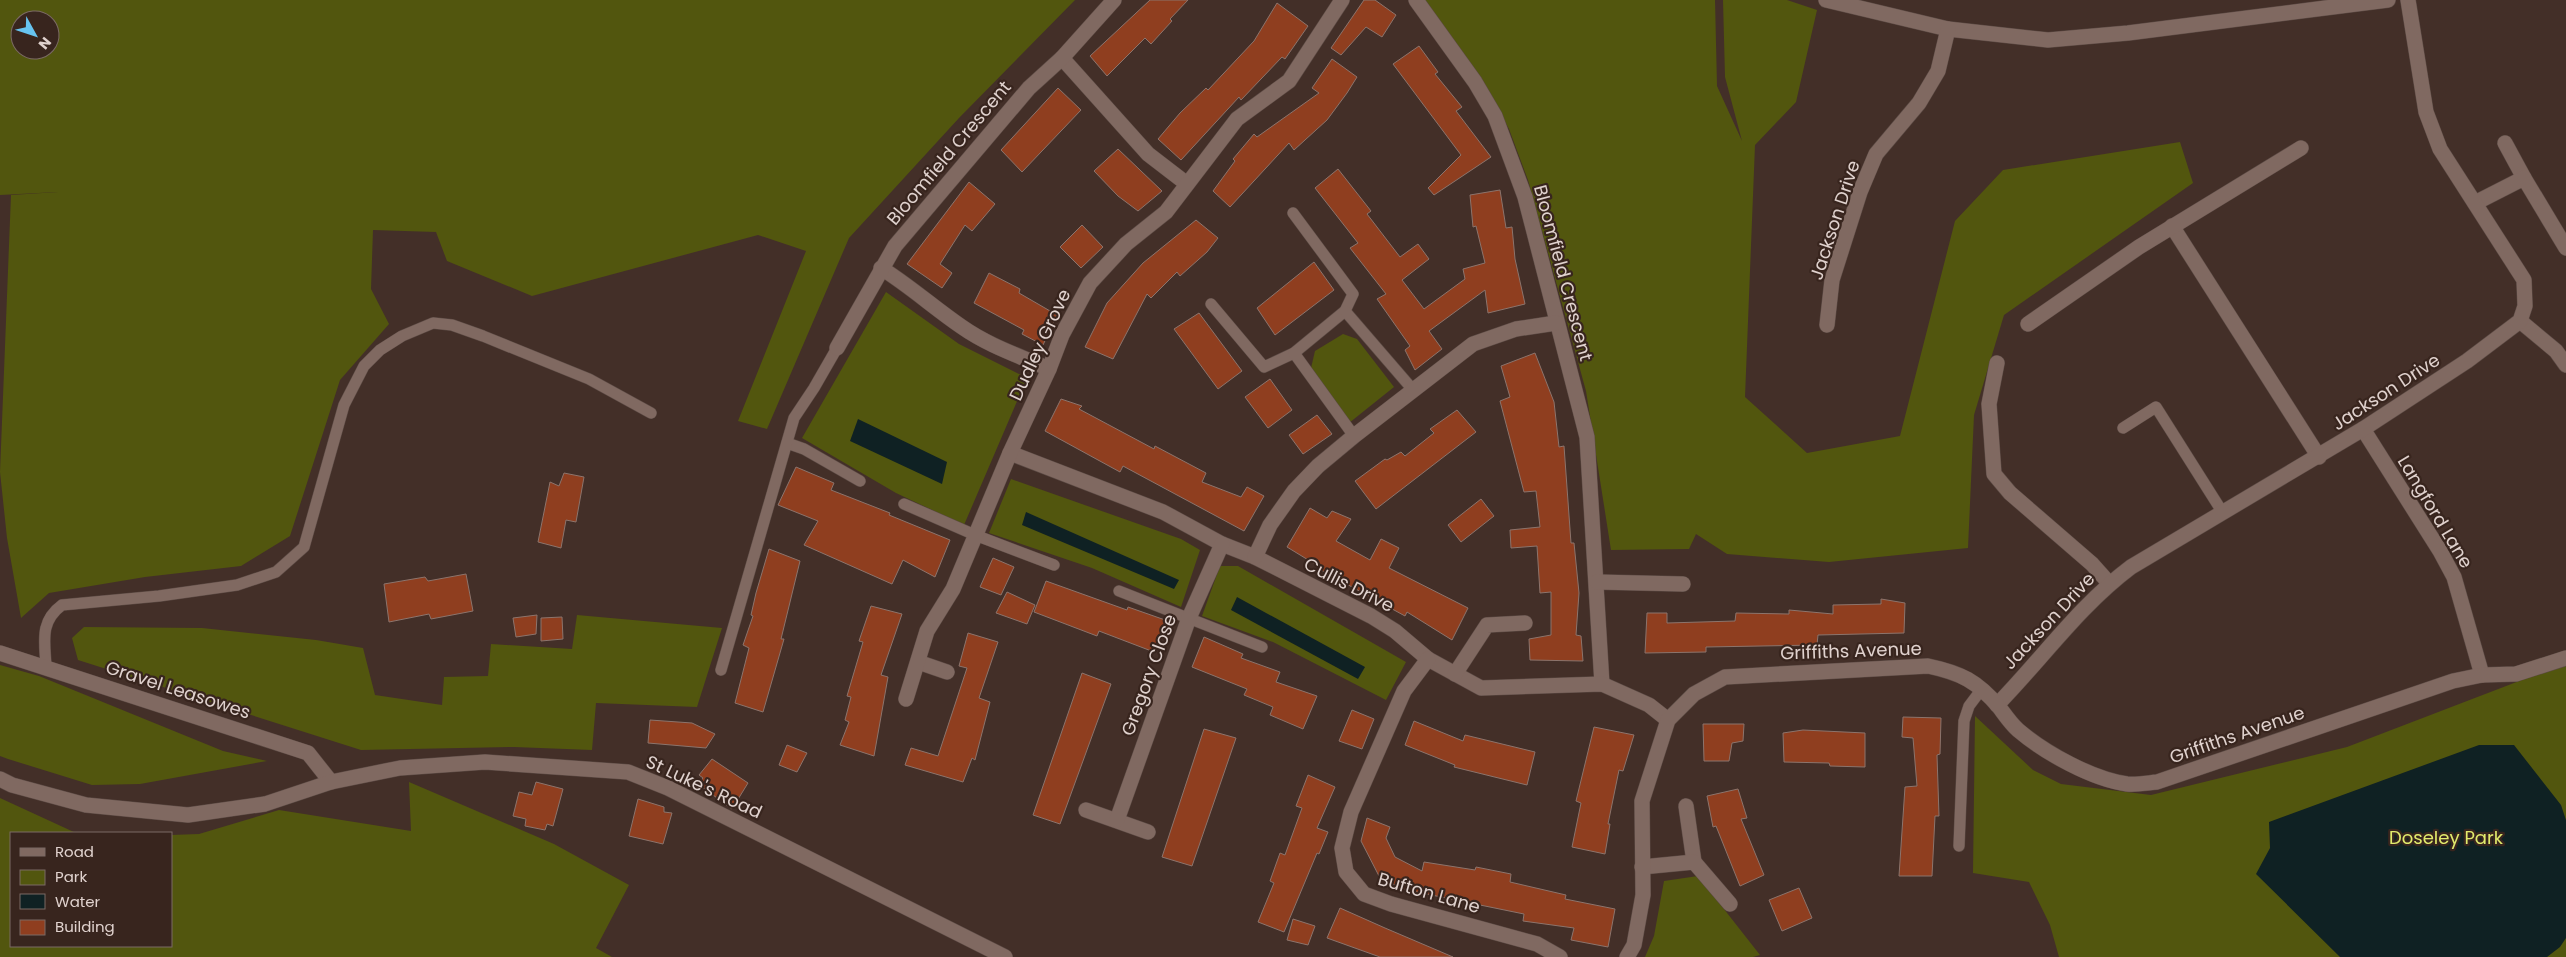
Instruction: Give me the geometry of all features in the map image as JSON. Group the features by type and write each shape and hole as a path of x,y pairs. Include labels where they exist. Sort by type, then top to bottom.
{"street":[{"name":"Bloomfield Crescent","path":"837,348 895,246 1029,88 1062,58 1114,0"},
{"name":"Dudley Grove","path":"906,699 927,630 953,590 974,536 1049,369 1062,335 1090,283 1126,244 1166,212 1237,119 1289,80 1342,0"},
{"name":"Bloomfield Crescent","path":"1416,0 1475,82 1495,116 1525,197 1556,324 1587,437 1602,684"},
{"path":"1826,0 1948,30 2048,40 2128,33 2388,0"},
{"path":"2408,0 2426,112 2440,149 2524,280 2525,306 2520,321 2550,345 2566,365"},
{"name":"Jackson Drive","path":"1827,325 1832,280 1876,154 1919,103 1938,71 1948,30"},
{"path":"1062,58 1148,154 1187,184"},
{"path":"2505,143 2566,248"},
{"path":"2028,324 2172,226 2301,148"},
{"path":"2475,203 2524,178"},
{"path":"2172,226 2319,457"},
{"path":"881,268 909,285 962,328 997,347 1049,369"},
{"name":"Jackson Drive","path":"1997,705 2078,613 2109,583 2131,567 2364,429 2474,356 2520,321"},
{"path":"1254,558 1270,525 1294,491 1318,466 1354,436 1473,344 1516,329 1556,324"},
{"path":"1997,363 1989,404 1994,474 2010,494 2092,564 2109,583"},
{"name":"Langford Lane","path":"2364,429 2440,551 2454,577 2482,675"},
{"name":"Cullis Drive","path":"1010,453 1163,512 1222,544 1371,616 1395,631 1428,659 1482,688 1602,684 1649,705 1668,720"},
{"name":"Gregory Close","path":"1117,820 1189,618 1222,544"},
{"path":"1596,582 1683,584"},
{"path":"1455,674 1487,624 1525,623"},
{"name":"Gravel Leasowes","path":"0,653 308,753 331,782"},
{"name":"Griffiths Avenue","path":"1627,957 1634,945 1642,895 1642,801 1668,720 1694,694 1725,677 1928,666 1961,674 1997,705 2017,729 2043,750 2107,780 2129,784 2157,782 2453,681 2482,675 2516,674 2566,658"},
{"name":"Bufton Lane","path":"1428,659 1404,689 1351,812 1342,848 1346,872 1364,894 1391,904 1537,944 1560,957"},
{"path":"918,662 947,672"},
{"name":"St Luke's Road","path":"0,779 12,785 86,805 188,815 265,804 331,782 400,768 485,762 628,772 668,788 1004,957"},
{"path":"1686,806 1694,862 1730,904"},
{"path":"1086,810 1148,832"},
{"path":"1642,867 1694,862"}],"lane":[{"path":"1211,304 1264,367 1294,353 1345,311 1353,294 1293,213"},
{"path":"1345,311 1414,391"},
{"path":"46,667 46,622 52,612 62,605 158,596 237,585 276,572 290,562 304,547 344,405 364,366 380,350 402,336 425,326 433,323 452,326 483,336 589,379 651,413"},
{"path":"721,670 794,418 837,348"},
{"path":"1294,353 1354,436"},
{"path":"2123,428 2156,407 2223,512"},
{"path":"787,443 804,449 860,481"},
{"path":"904,504 974,536 1054,565"},
{"path":"1119,590 1262,647"},
{"path":"1959,846 1964,720 1969,706 1981,690"}],"green space":[{"path":"0,0 1075,0 959,118 849,238 767,429 738,421 806,251 758,235 532,296 447,261 436,232 373,230 371,289 389,324 340,380 290,536 241,566 145,577 49,593 21,618 7,538 0,472 11,195 58,192 0,195"},
{"path":"1420,0 1715,0 1717,86 1742,141 1725,77 1723,0 1787,0 1817,10 1796,102 1755,145 1745,397 1807,453 1900,436 1955,221 2003,170 2180,142 2193,183 2004,315 1974,415 1968,548 1829,562 1727,554 1696,534 1689,549 1611,550 1586,391 1528,180 1509,129 1490,94"},
{"path":"886,292 959,344 1027,378 964,525 896,493 802,438"},
{"path":"1343,334 1357,339 1394,387 1349,423 1311,368 1315,351"},
{"path":"1011,479 1181,539 1200,550 1181,607 1092,568 989,533"},
{"path":"1220,566 1238,566 1406,662 1386,700 1273,642 1202,616"},
{"path":"577,615 722,628 697,707 596,703 592,750 514,747 361,750 78,660 72,638 84,627 202,628 316,640 363,648 375,695 442,705 444,677 488,676 491,644 572,649"},
{"name":"Doseley Park","path":"2566,663 2566,957 2059,957 2050,925 2029,882 1973,873 1975,716 2033,770 2061,784 2151,795 2347,747"},
{"path":"0,665 39,676 223,751 267,761 140,784 92,785 8,759 0,756"},
{"path":"409,782 554,844 629,885 596,948 612,957 0,957 0,798 74,832 10,832 10,947 172,947 172,835 199,834 279,810 411,831"},
{"path":"1698,876 1760,955 1753,957 1645,957 1654,936 1664,881"}],"water":[{"path":"858,419 947,462 942,484 850,441"},
{"path":"1026,512 1179,580 1174,589 1022,525"},
{"path":"1237,597 1365,667 1358,679 1231,610"},
{"path":"2479,745 2514,745 2561,805 2566,820 2566,938 2560,947 2547,957 2340,957 2256,874 2270,848 2269,822"}],"building":[{"path":"1150,0 1188,0 1170,19 1172,21 1151,44 1145,38 1107,76 1090,56"},
{"path":"1364,0 1375,0 1396,15 1382,37 1366,27 1341,55 1331,48"},
{"path":"1277,3 1308,26 1285,59 1282,57 1241,100 1239,97 1181,160 1158,139 1180,113 1206,88 1208,90 1254,41"},
{"path":"1419,46 1438,72 1435,74 1462,107 1456,111 1491,157 1434,195 1428,188 1461,155 1393,64"},
{"path":"1332,59 1357,77 1347,93 1327,120 1294,150 1289,143 1230,207 1213,191 1235,161 1233,159 1254,134 1257,137 1319,93 1312,88"},
{"path":"1058,88 1081,110 1022,172 1001,150"},
{"path":"1118,149 1162,191 1138,211 1118,196 1094,171"},
{"path":"1338,169 1371,211 1367,214 1400,257 1418,244 1429,259 1402,280 1424,309 1465,279 1463,269 1485,263 1476,226 1473,227 1470,195 1500,190 1506,228 1512,227 1515,259 1525,304 1488,313 1485,290 1429,331 1442,349 1415,370 1405,350 1410,346 1377,299 1386,294 1350,248 1358,243 1315,188"},
{"path":"969,182 995,204 972,231 965,225 940,264 952,273 942,288 907,264"},
{"path":"1196,220 1218,238 1207,252 1180,276 1177,272 1151,298 1147,294 1113,359 1085,347 1107,303 1143,263"},
{"path":"1082,225 1103,247 1081,268 1060,247"},
{"path":"1314,262 1334,290 1275,335 1257,308"},
{"path":"989,273 1020,289 1019,293 1057,315 1043,345 1022,334 1024,330 974,303"},
{"path":"1199,313 1242,371 1218,389 1174,329"},
{"path":"1535,353 1554,402 1559,447 1564,446 1571,543 1574,543 1579,593 1576,635 1581,636 1583,661 1530,660 1529,639 1551,635 1551,592 1540,593 1537,546 1511,548 1510,530 1540,527 1536,491 1524,492 1500,401 1510,397 1501,366"},
{"path":"1270,379 1292,410 1268,428 1245,397"},
{"path":"1061,399 1082,406 1079,409 1154,449 1155,446 1206,473 1202,482 1241,497 1247,487 1264,496 1244,531 1123,466 1120,472 1045,431"},
{"path":"1457,410 1476,432 1376,509 1355,481 1385,459 1387,460 1401,452 1405,456 1434,433 1430,429"},
{"path":"1317,415 1332,434 1303,454 1289,435"},
{"path":"796,467 834,483 831,490 890,513 889,515 950,540 935,577 903,560 892,584 804,545 818,521 778,505"},
{"path":"564,473 584,477 576,522 566,520 561,548 538,542 550,482 559,486"},
{"path":"1481,499 1494,516 1461,542 1448,525"},
{"path":"1310,508 1327,518 1332,511 1351,519 1336,541 1370,560 1381,539 1399,548 1389,568 1468,608 1452,640 1407,612 1405,616 1321,570 1323,569 1287,547"},
{"path":"769,549 800,561 781,639 784,639 763,712 735,703 749,648 743,645 753,616 751,615 756,593"},
{"path":"993,558 1014,567 1001,595 980,587"},
{"path":"466,574 473,611 431,619 429,614 389,622 384,584 425,577 428,581"},
{"path":"1046,581 1127,610 1128,607 1168,621 1154,652 1099,631 1097,636 1034,612"},
{"path":"1007,592 1035,605 1027,624 996,613"},
{"path":"1881,599 1905,603 1904,633 1818,635 1817,645 1706,647 1706,652 1645,653 1647,613 1667,613 1667,623 1735,621 1736,613 1789,614 1789,610 1833,614 1833,605 1881,604"},
{"path":"871,606 902,614 881,675 888,677 874,756 840,745 849,722 845,720 851,697 847,696 863,642 859,641"},
{"path":"537,615 536,634 516,637 513,618"},
{"path":"562,617 563,639 541,641 541,618"},
{"path":"968,633 998,642 979,698 990,702 975,760 972,758 963,782 905,765 911,748 938,756 967,668 959,666"},
{"path":"1204,637 1243,654 1241,658 1280,672 1276,682 1317,696 1303,729 1270,715 1273,707 1244,695 1247,689 1192,667"},
{"path":"1082,673 1111,684 1060,824 1033,815"},
{"path":"1352,710 1374,719 1362,749 1339,741"},
{"path":"1903,717 1941,718 1940,754 1937,755 1939,816 1935,816 1932,876 1899,876 1905,787 1917,786 1913,738 1902,737"},
{"path":"650,720 692,723 715,734 706,748 648,743"},
{"path":"1414,721 1463,741 1465,735 1535,752 1527,785 1454,767 1455,765 1405,745"},
{"path":"1703,724 1744,724 1743,741 1732,743 1729,761 1704,761"},
{"path":"1594,727 1634,735 1623,771 1619,770 1608,824 1610,824 1605,854 1572,847 1581,803 1576,801"},
{"path":"1204,729 1236,738 1192,866 1162,857"},
{"path":"1803,730 1865,733 1865,767 1830,766 1829,763 1784,762 1783,733"},
{"path":"787,745 807,753 797,772 779,765"},
{"path":"712,759 748,783 732,809 698,784 703,778 699,775"},
{"path":"1308,775 1335,787 1317,828 1328,832 1319,854 1317,853 1284,932 1258,922 1274,883 1270,881 1280,853 1285,855 1302,808 1296,806"},
{"path":"536,782 563,789 553,826 547,824 545,830 525,826 526,819 513,816 519,792 532,795"},
{"path":"1738,789 1747,818 1741,819 1764,875 1740,886 1716,826 1713,827 1707,796"},
{"path":"638,799 664,807 664,812 672,813 663,844 629,836"},
{"path":"1367,818 1390,827 1386,838 1395,857 1422,871 1424,862 1475,870 1476,867 1511,874 1510,882 1566,895 1565,899 1615,909 1608,947 1571,940 1574,928 1523,921 1524,914 1402,889 1379,876 1361,841"},
{"path":"1799,888 1812,918 1782,931 1769,900"},
{"path":"1340,908 1453,957 1380,957 1327,938"},
{"path":"1293,919 1315,926 1308,945 1287,940"}]}
